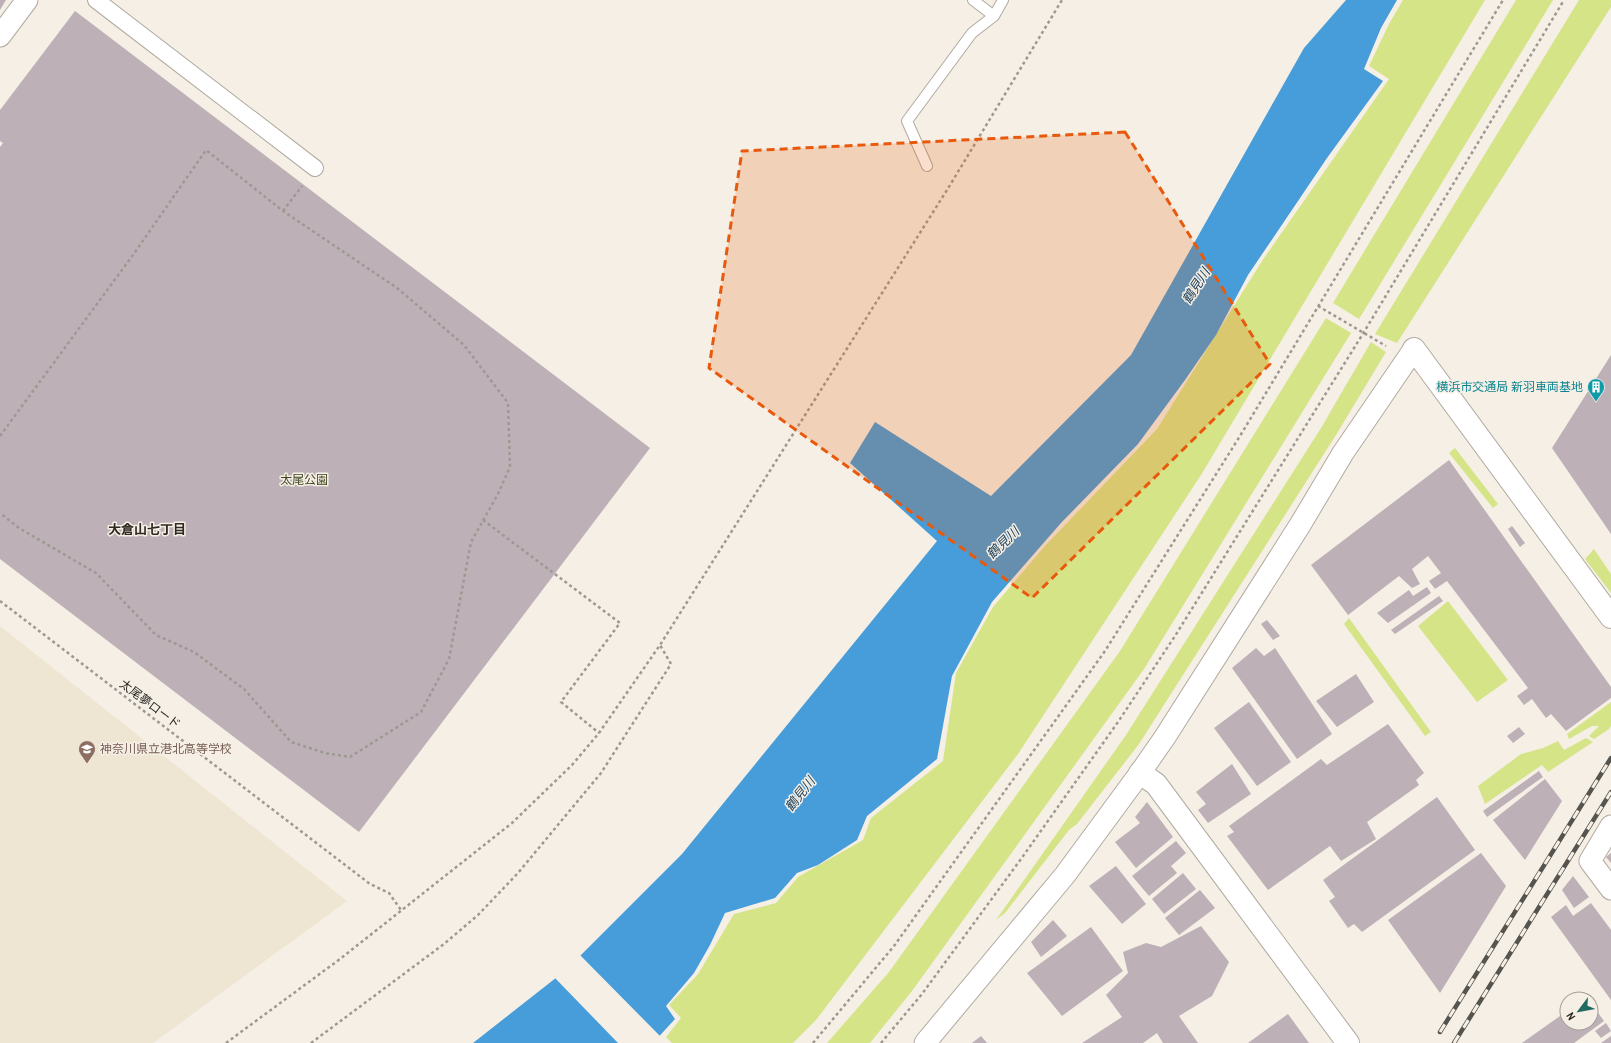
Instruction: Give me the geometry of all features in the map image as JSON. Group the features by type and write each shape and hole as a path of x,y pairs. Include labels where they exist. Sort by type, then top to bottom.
{"street":[{"path":"0,36 27,0"},
{"path":"96,0 314,168"},
{"path":"925,1043 1065,875 1169,731 1279,558 1343,453 1403,350 1611,617"},
{"path":"1140,773 1156,784 1348,1043"},
{"path":"1611,826 1590,861 1611,889"}],"lane":[{"path":"974,0 994,16"},
{"path":"927,166 907,121 972,33 994,16 1003,0"}],"path":[{"path":"226,1043 340,959 512,823 572,764 599,733 660,644 947,190 1062,0"},
{"path":"813,1043 894,946 1106,651 1240,436 1503,0"},
{"path":"881,1043 922,994 1022,859 1175,636 1364,332 1564,0"},
{"path":"0,436 129,261 206,150 283,211 397,288 464,345 508,402 510,467 498,494 471,542 449,659 421,712 350,757 325,753 290,742 244,689 194,652 156,635 96,573 19,528 0,513"},
{"path":"283,211 314,168"},
{"path":"1318,306 1364,332 1403,350"},
{"path":"483,520 620,623 561,702 599,733"},
{"name":"太尾夢ロード","path":"0,601 370,884 389,893 401,910"},
{"path":"311,1043 444,944 478,916 518,873 601,773 671,664 660,644"}],"highlighted area":[{"path":"1125,132 1270,364 1032,598 709,368 742,151"}],"shaded area":[{"name":"神奈川県立港北高等学校","path":"0,626 347,901 153,1043 0,1043"}],"green space":[{"path":"1403,0 1485,0 1201,475 1018,754 816,1020 793,1043 672,1043 666,1037 681,1018 669,1005 698,974 734,914 776,903 798,877 863,840 871,818 943,761 956,673 993,607 1044,547 1157,429 1262,261 1389,79 1369,66 1389,24"},
{"path":"1516,0 1553,0 1359,319 1333,303"},
{"path":"1579,0 1611,0 1611,7 1397,343 1375,334"},
{"path":"1326,318 1351,333 1144,669 912,991 870,1043 827,1043 889,972 1120,651"},
{"path":"1371,342 1386,352 1336,435 1139,744 1077,824 1069,830 1005,913 996,920 1126,735 1321,428"},
{"path":"1455,448 1498,504 1493,508 1449,453"},
{"path":"1594,549 1611,574 1611,593 1585,559"},
{"path":"1448,601 1508,680 1477,702 1418,626"},
{"path":"1349,618 1431,732 1425,736 1344,624"},
{"path":"1611,702 1611,726 1609,729 1594,739 1589,736 1599,726 1592,726 1569,739 1567,734"},
{"path":"1586,738 1593,742 1548,772 1542,765 1485,804 1478,786 1521,754 1543,748 1558,741 1564,750"}],"water":[{"name":"鶴見川","path":"1346,0 1397,0 1381,28 1364,69 1383,81 1327,158 1248,275 1216,335 1138,444 1061,523 992,602 952,676 937,759 867,816 857,840 818,865 797,873 775,898 725,913 710,945 694,973 666,1006 675,1019 653,1043 473,1043 566,970 682,854 937,541 850,463 875,422 991,496 1131,355 1304,48"}],"pier":[{"path":"579,954 661,1037 656,1043 618,1043 554,977"}],"building":[{"path":"0,0 6,0 0,10"},
{"name":"太尾公園","path":"75,11 650,448 359,832 0,559 0,147 3,143 0,141 0,110"},
{"name":"横浜市交通局 新羽車両基地","path":"1611,355 1611,534 1552,448"},
{"path":"1449,460 1611,687 1611,698 1566,731 1551,714 1546,718 1532,699 1524,705 1517,696 1528,688 1447,581 1435,589 1429,581 1441,573 1428,556 1412,569 1420,584 1412,588 1399,576 1348,615 1311,565"},
{"path":"1512,526 1525,543 1520,547 1508,529"},
{"path":"1427,587 1431,593 1388,623 1377,613 1409,590 1413,596"},
{"path":"1439,596 1443,601 1395,634 1391,630"},
{"path":"1267,620 1280,636 1273,640 1261,624"},
{"path":"1256,648 1264,656 1275,648 1332,734 1297,759 1232,668"},
{"path":"1356,674 1374,702 1337,727 1316,701"},
{"path":"1249,702 1291,762 1257,786 1214,728"},
{"path":"1388,724 1424,773 1416,780 1419,785 1367,822 1376,839 1341,861 1330,846 1268,890 1227,836 1234,832 1229,826 1321,759 1327,765"},
{"path":"1519,727 1525,734 1513,743 1507,736"},
{"path":"1232,764 1251,794 1208,823 1198,810 1206,804 1196,792"},
{"path":"1539,771 1543,777 1487,817 1483,811"},
{"path":"1545,779 1562,801 1525,860 1493,820"},
{"path":"1437,797 1475,850 1362,932 1354,924 1348,928 1329,901 1335,897 1323,880"},
{"path":"1147,802 1173,837 1136,868 1115,842 1140,823 1135,817"},
{"path":"1176,841 1186,853 1171,866 1177,873 1149,896 1132,876"},
{"path":"1481,853 1506,886 1440,993 1388,920"},
{"path":"1611,853 1611,863 1606,857"},
{"path":"1116,866 1146,904 1122,924 1089,886"},
{"path":"1183,873 1196,889 1164,914 1152,899"},
{"path":"1573,876 1589,897 1574,908 1562,890"},
{"path":"1200,890 1215,908 1179,935 1165,918"},
{"path":"1591,903 1611,930 1611,1000 1551,917 1566,905 1573,916"},
{"path":"1053,920 1067,936 1041,957 1031,942"},
{"path":"1201,926 1229,962 1212,996 1179,1016 1198,1043 1163,1043 1157,1033 1143,1043 1082,1043 1122,1017 1106,995 1128,973 1123,952 1146,943 1161,947"},
{"path":"1091,927 1123,971 1062,1016 1027,973"},
{"path":"1288,1014 1309,1043 1248,1043"},
{"path":"1599,1014 1604,1021 1599,1025"},
{"path":"1559,1017 1559,1031 1590,1031 1574,1043 1522,1043"},
{"path":"1606,1023 1611,1031 1601,1038 1595,1031 1599,1031 1599,1028"},
{"path":"981,1036 987,1043 972,1043"},
{"path":"1611,1036 1611,1043 1601,1043"}],"railway":[{"path":"1440,1032 1611,758"},
{"path":"1454,1043 1611,792"}],"place":[{"name":"横浜市交通局 新羽車両基地","path":"1596,402"},
{"name":"神奈川県立港北高等学校","path":"87,764"}],"district":[{"name":"大倉山七丁目","path":"147,529"}]}
